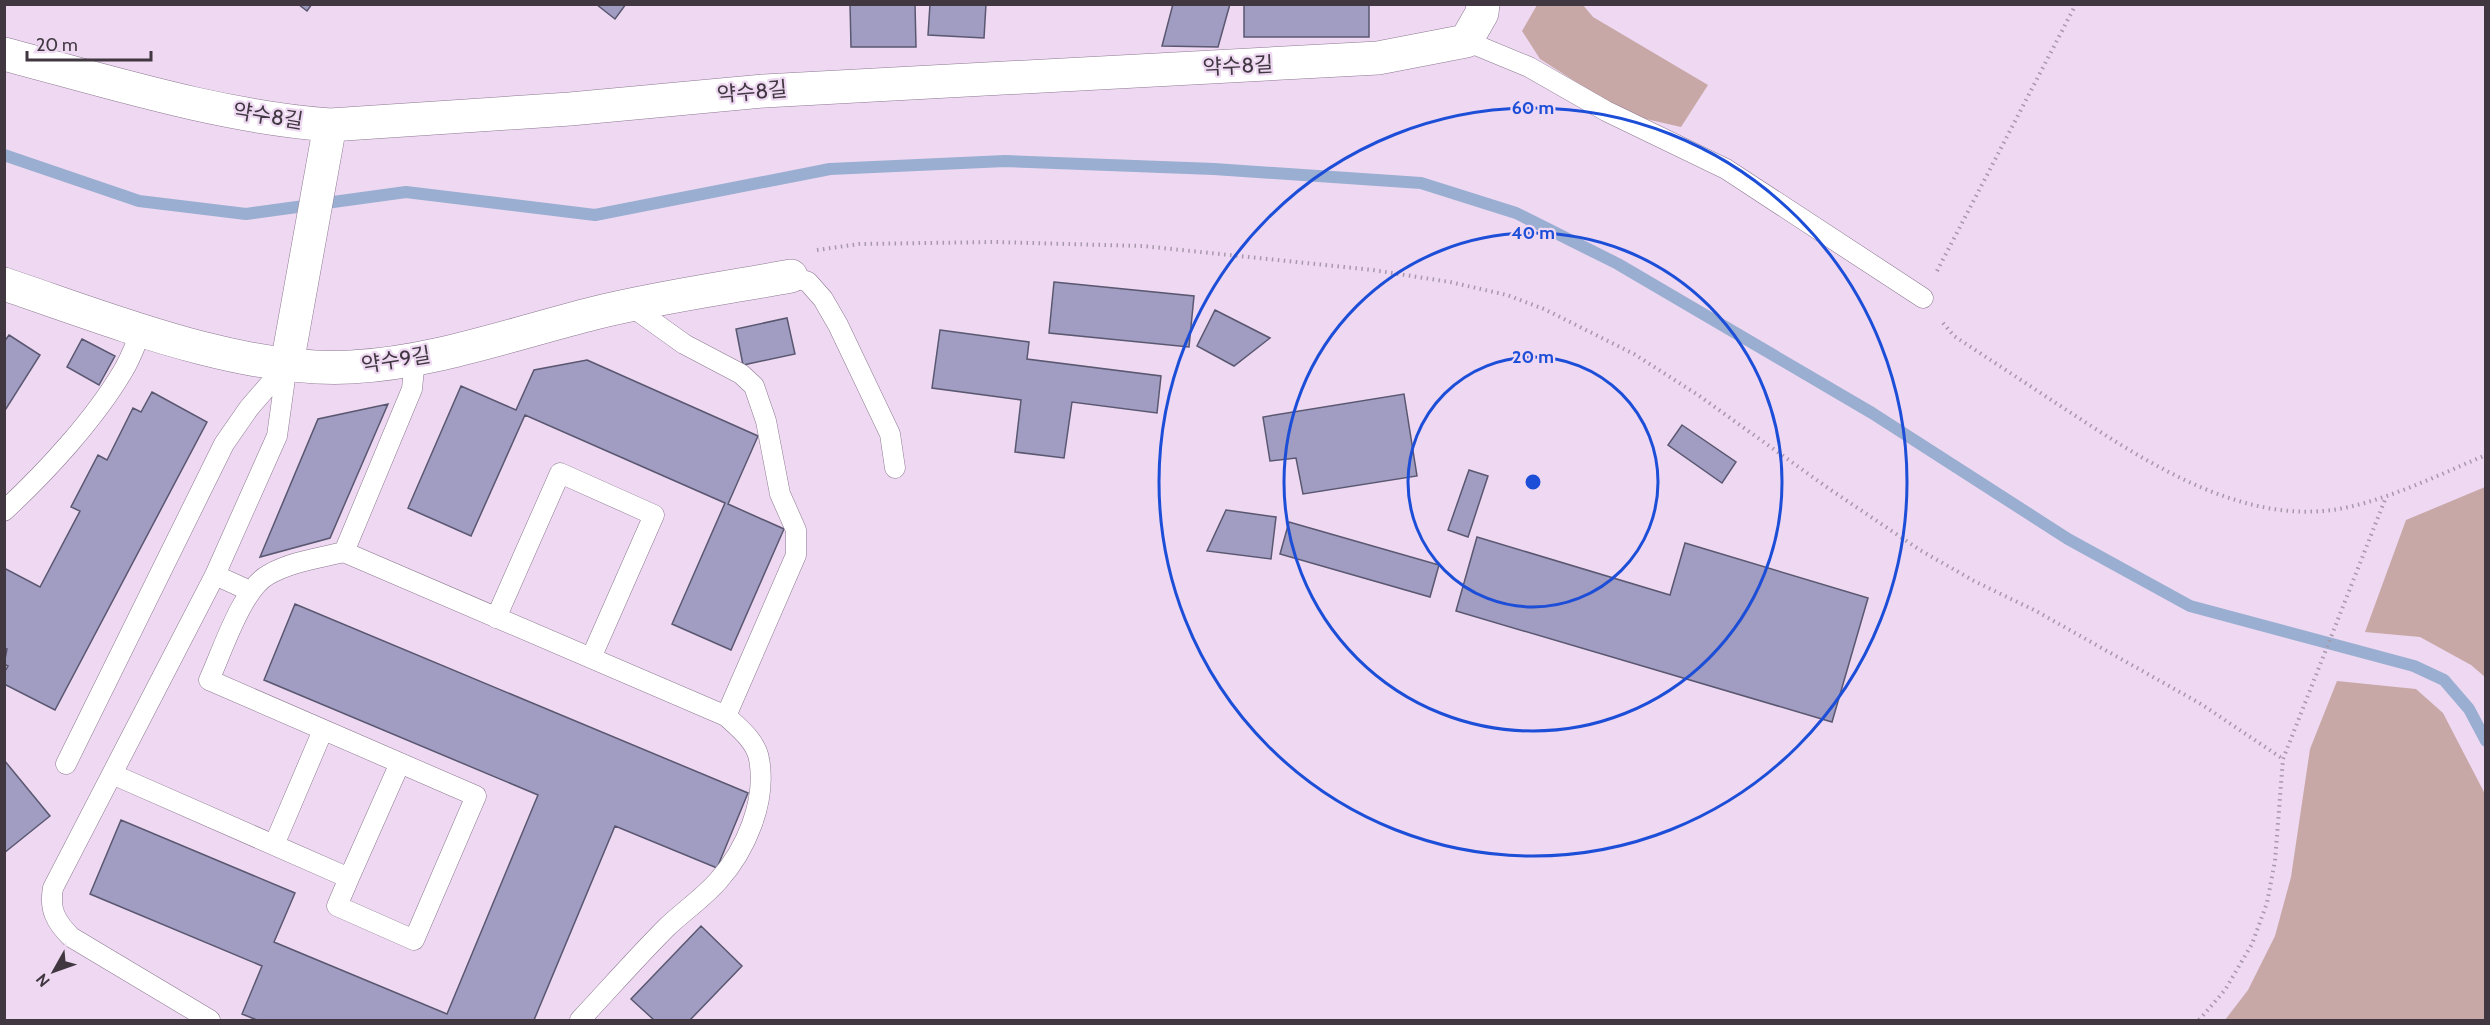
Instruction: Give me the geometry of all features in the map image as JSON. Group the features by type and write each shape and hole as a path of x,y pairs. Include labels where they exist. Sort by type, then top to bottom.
{"street":[{"path":"1466,41 1482,13 1484,4"},
{"name":"약수8길","path":"4,54 232,111 290,122 330,125 570,109 764,91 1377,58 1466,41"},
{"path":"287,364 330,125"},
{"name":"약수9길","path":"4,284 142,329 219,351 287,364 351,368 415,359 631,306 791,276"}],"lane":[{"path":"1466,41 1529,67 1606,111 1726,170 1923,298"},
{"path":"791,276 808,282 823,298 891,434 895,468"},
{"path":"631,306 684,344 741,375 754,386 766,421 780,494 796,530 796,555 726,716"},
{"path":"4,511 40,476 90,416 123,371 142,329"},
{"path":"344,552 412,389 415,359"},
{"path":"210,1020 71,937 58,924 50,905 52,888 215,575 277,436 287,364"},
{"path":"66,764 224,444 249,408 287,364"},
{"path":"496,618 560,473 654,515 591,658"},
{"path":"400,763 337,906 414,940 476,796 209,680 250,591 265,576 283,568 344,552 726,716 744,732 759,757 760,789 751,829 736,857 717,882 667,927 580,1020"},
{"path":"215,575 250,591"},
{"path":"274,845 323,730"},
{"path":"112,774 349,878"}],"path":[{"path":"1923,298 2076,4"},
{"path":"817,250 859,244 994,242 1143,246 1373,270 1450,282 1507,295 1545,309 1634,354 1698,395 1828,488 1920,550 1974,581 2036,611 2201,704 2283,759"},
{"path":"1954,336 2144,460 2186,482 2272,508 2312,511 2348,508 2386,496 2486,455"},
{"path":"2199,1020 2224,990 2252,944 2267,903 2275,861 2283,759 2386,496"}],"shaded area":[{"path":"1537,5 1583,5 1593,17 1708,85 1681,127 1633,116 1540,59 1522,31"},
{"path":"2485,487 2485,677 2471,665 2420,637 2365,632 2406,520"},
{"path":"2337,681 2416,689 2443,713 2485,794 2485,1020 2225,1020 2248,990 2275,936 2291,877 2310,749"}],"building":[{"path":"298,4 312,4 307,11"},
{"path":"596,4 626,4 615,19"},
{"path":"850,4 915,4 916,47 851,47"},
{"path":"930,4 986,4 984,38 928,35"},
{"path":"1173,4 1230,4 1218,47 1162,46"},
{"path":"1244,4 1369,4 1369,37 1244,37"},
{"path":"1054,282 1194,296 1189,347 1049,333"},
{"path":"1215,310 1270,338 1234,366 1197,346"},
{"path":"787,318 795,354 743,365 736,329"},
{"path":"940,330 1029,342 1027,359 1161,376 1157,413 1072,402 1064,458 1015,452 1021,400 932,388"},
{"path":"9,335 40,355 4,412 4,342"},
{"path":"82,339 115,356 99,385 67,367"},
{"path":"587,360 758,436 728,504 784,529 731,650 672,624 725,503 525,415 471,536 408,508 461,386 516,410 534,370"},
{"path":"152,392 207,422 55,710 4,684 4,673 8,666 4,664 7,649 4,648 4,568 40,587 80,511 71,507 98,455 107,460 133,408 141,412"},
{"path":"1404,394 1417,476 1303,494 1296,458 1270,461 1263,417"},
{"path":"388,404 330,538 260,557 318,419"},
{"path":"1682,425 1736,462 1722,483 1668,445"},
{"path":"1469,470 1488,476 1468,537 1448,530"},
{"path":"1226,510 1276,517 1271,559 1207,551"},
{"path":"1289,522 1439,565 1430,597 1280,554"},
{"path":"1477,537 1670,595 1685,543 1868,598 1832,722 1456,611"},
{"path":"295,604 748,793 717,868 615,826 534,1020 257,1020 242,1014 262,966 90,894 121,820 295,893 274,942 447,1014 538,795 264,680"},
{"path":"4,760 50,816 4,853"},
{"path":"701,926 742,966 690,1020 654,1020 631,999"}],"waterway":[{"path":"4,155 139,201 246,214 406,192 595,215 830,169 1005,161 1214,169 1421,183 1516,213 1618,264 1872,413 2068,539 2190,606 2414,666 2444,680 2469,709 2486,741"}]}
